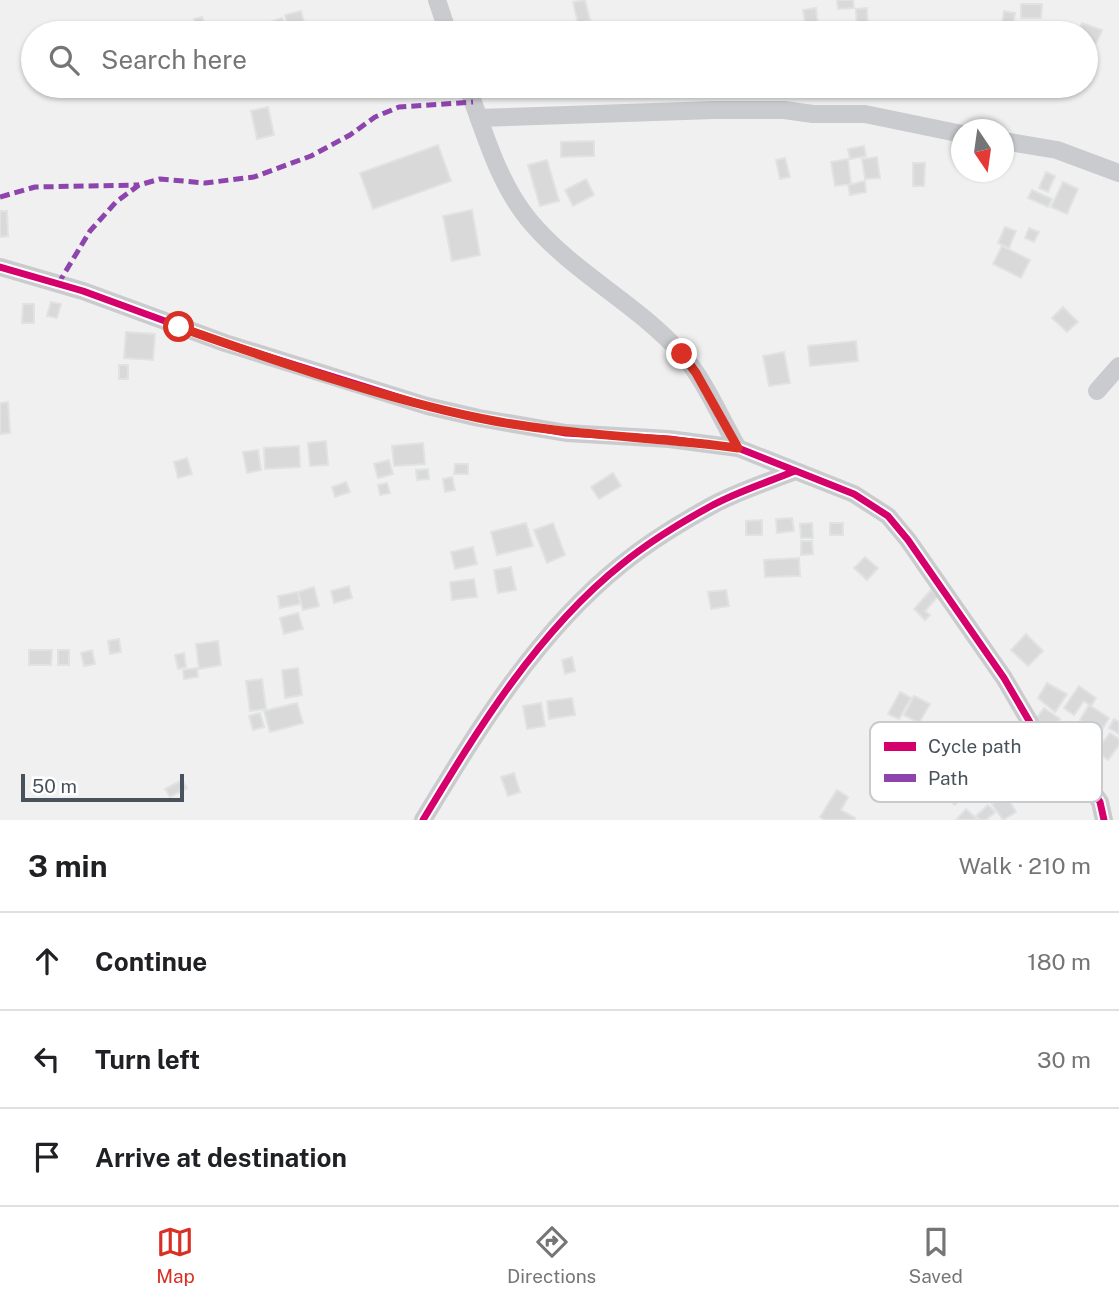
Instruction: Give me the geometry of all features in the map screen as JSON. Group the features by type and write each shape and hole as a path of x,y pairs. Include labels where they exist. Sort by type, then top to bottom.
{"street":[{"path":"438,0 444,21"},
{"path":"472,98 502,178 528,219 556,248 632,308 682,354 696,373 738,448"},
{"path":"479,118 784,110 813,114 877,116 951,132"},
{"path":"1014,143 1057,150 1119,173"},
{"path":"0,267 83,291 247,350 427,406 566,433 669,439 738,448 868,501 888,516 908,540 999,669 1030,722"},
{"path":"1097,391 1119,366"},
{"path":"423,820 509,688 548,638 591,592 622,564 668,531 714,504 795,471"},
{"path":"1100,802 1104,820"}],"building":[{"path":"585,0 590,20 578,21 573,2"},
{"path":"837,0 853,0 854,8 838,9"},
{"path":"1021,4 1042,4 1041,18 1021,18"},
{"path":"816,8 817,21 805,21 803,10"},
{"path":"867,8 868,21 857,21 856,9"},
{"path":"301,11 304,21 287,21 285,15"},
{"path":"1004,11 1015,13 1014,21 1002,21"},
{"path":"268,107 274,135 257,139 251,111"},
{"path":"594,141 594,156 561,157 561,142"},
{"path":"438,145 451,181 373,209 360,173"},
{"path":"864,146 866,156 850,159 848,149"},
{"path":"877,157 880,178 865,179 862,159"},
{"path":"785,158 790,177 780,179 776,160"},
{"path":"848,159 851,184 835,186 831,162"},
{"path":"547,160 559,201 540,206 528,165"},
{"path":"913,163 925,163 924,186 913,186"},
{"path":"1046,172 1055,176 1048,192 1039,188"},
{"path":"586,179 594,195 573,206 565,190"},
{"path":"865,181 866,192 850,195 848,185"},
{"path":"1063,182 1078,189 1067,214 1051,207"},
{"path":"1032,190 1052,199 1048,207 1028,198"},
{"path":"472,210 480,255 452,261 443,216"},
{"path":"0,211 7,211 8,236 0,237"},
{"path":"1005,227 1016,231 1009,248 998,243"},
{"path":"1029,228 1039,232 1034,242 1025,238"},
{"path":"1002,246 1030,260 1021,278 993,264"},
{"path":"51,302 61,304 57,318 47,316"},
{"path":"23,304 34,304 34,323 22,323"},
{"path":"1063,307 1078,322 1067,332 1052,318"},
{"path":"126,332 155,334 153,360 124,358"},
{"path":"856,341 858,361 810,366 808,346"},
{"path":"784,352 790,383 769,386 763,356"},
{"path":"119,365 128,365 128,379 119,379"},
{"path":"8,402 10,433 0,434 0,403"},
{"path":"326,441 328,465 310,466 308,443"},
{"path":"423,443 425,464 394,466 392,446"},
{"path":"299,446 300,467 265,469 264,448"},
{"path":"258,450 261,470 247,473 243,452"},
{"path":"187,458 192,474 178,478 174,462"},
{"path":"389,460 393,474 378,478 374,464"},
{"path":"455,464 468,464 468,474 454,474"},
{"path":"428,469 429,479 417,480 416,470"},
{"path":"613,473 621,486 599,499 591,487"},
{"path":"452,477 455,490 445,492 443,479"},
{"path":"346,482 350,492 335,497 332,487"},
{"path":"387,483 390,493 380,495 378,485"},
{"path":"792,518 794,531 777,533 776,519"},
{"path":"762,520 762,535 746,535 746,521"},
{"path":"526,523 533,546 497,555 491,532"},
{"path":"553,523 565,555 547,563 534,530"},
{"path":"812,523 813,538 801,538 800,524"},
{"path":"830,523 843,523 843,535 830,535"},
{"path":"801,541 812,541 813,554 801,555"},
{"path":"473,547 477,564 455,569 451,552"},
{"path":"865,557 878,568 867,580 854,568"},
{"path":"799,558 800,576 765,577 764,560"},
{"path":"511,567 516,590 498,593 494,570"},
{"path":"474,579 477,597 452,600 450,582"},
{"path":"349,586 352,598 334,603 331,591"},
{"path":"314,587 319,606 303,610 298,592"},
{"path":"726,590 729,606 711,609 708,592"},
{"path":"931,590 938,596 925,611 930,615 925,620 914,609"},
{"path":"298,592 300,604 280,608 278,596"},
{"path":"298,613 303,629 284,634 280,618"},
{"path":"1026,634 1043,651 1028,666 1011,650"},
{"path":"119,639 121,652 110,654 108,641"},
{"path":"218,641 221,665 199,669 196,644"},
{"path":"29,650 52,650 51,665 29,665"},
{"path":"58,650 69,650 69,665 58,665"},
{"path":"92,650 95,664 84,666 81,653"},
{"path":"184,653 186,667 178,669 175,655"},
{"path":"572,657 575,671 565,674 562,660"},
{"path":"197,668 198,677 184,679 183,670"},
{"path":"298,668 302,695 285,698 282,670"},
{"path":"262,679 266,709 250,711 246,681"},
{"path":"1047,683 1067,694 1055,712 1038,698"},
{"path":"1079,686 1096,698 1091,706 1084,701 1074,715 1064,708"},
{"path":"900,692 911,698 899,719 888,714"},
{"path":"914,696 930,704 920,722 904,715"},
{"path":"572,698 575,715 549,719 547,701"},
{"path":"297,703 303,723 270,732 264,711"},
{"path":"541,703 545,726 527,729 523,706"},
{"path":"1089,705 1109,718 1102,730 1102,722 1080,720"},
{"path":"1044,708 1060,719 1058,722 1040,722 1036,719"},
{"path":"260,713 264,727 253,730 249,716"},
{"path":"1114,719 1119,722 1119,734 1109,728"},
{"path":"1110,733 1119,739 1119,745 1108,760 1102,756 1102,743"},
{"path":"514,773 520,792 508,796 501,777"},
{"path":"182,780 187,788 170,797 165,789"},
{"path":"837,790 848,797 841,810 855,818 854,820 825,820 820,817"},
{"path":"1010,802 1016,812 1003,820 992,804"},
{"path":"988,805 995,812 986,820 980,820 976,816"},
{"path":"966,809 978,820 956,820"}],"marked path":[{"path":"58,284 90,231 116,202 139,185 160,179 205,183 254,177 311,156 350,135 375,117 399,107 473,102"},
{"path":"0,197 35,187 139,185"}],"cycle path":[{"path":"0,267 83,291 225,343 427,406 566,433 669,439 738,448 854,494 888,516 908,540 1004,678 1030,722"},
{"path":"423,820 511,683 536,651 591,591 632,556 688,519 731,496 795,471"},
{"path":"1100,802 1104,820"}],"route":[{"path":"179,327 356,385 479,418 566,433 669,439 738,448 696,373 682,354"}]}
